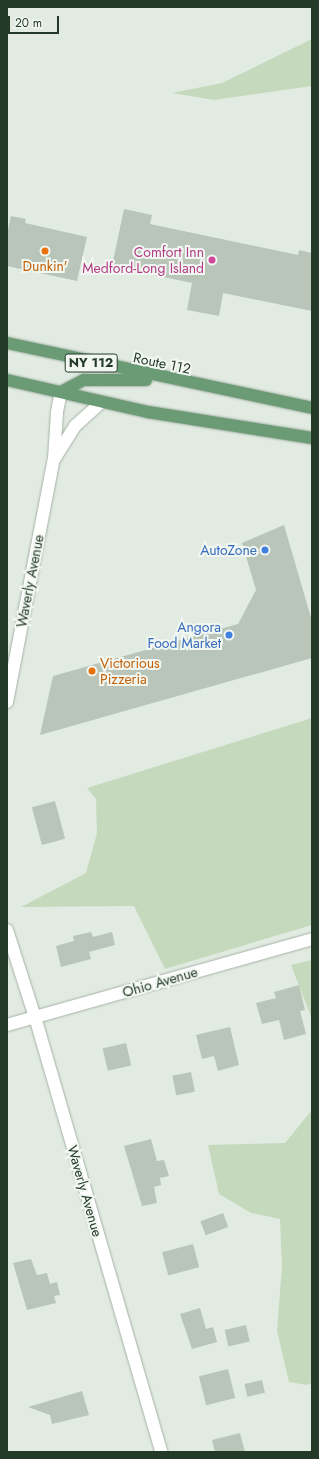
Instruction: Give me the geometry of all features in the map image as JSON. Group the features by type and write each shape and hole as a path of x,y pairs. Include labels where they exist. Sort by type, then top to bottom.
{"main road":[{"name":"Route 112","path":"7,343 175,381 312,408"},
{"path":"61,392 76,382 95,379 175,381"},
{"name":"NY 112","path":"7,380 102,402 245,429 312,438"}],"street":[{"name":"Waverly Avenue","path":"7,702 54,459 57,412 61,392"},
{"name":"Waverly Avenue","path":"54,459 75,426 102,402"},
{"name":"Waverly Avenue","path":"7,930 35,1017 161,1452"},
{"name":"Ohio Avenue","path":"7,1025 312,939"}],"green space":[{"path":"312,39 312,86 214,100 172,93 222,83"},
{"path":"312,718 312,925 165,969 134,906 21,907 86,873 97,833 96,799 87,788"},
{"path":"312,960 312,1019 291,965"},
{"path":"312,1110 312,1383 307,1385 289,1382 277,1331 282,1266 280,1219 251,1213 219,1194 208,1145 285,1143"}],"building":[{"name":"Comfort Inn Medford-Long Island","path":"124,209 152,215 150,224 298,255 299,250 312,253 312,311 223,293 219,316 187,310 192,283 112,266"},
{"name":"Dunkin'","path":"11,216 26,219 25,223 87,237 77,281 7,266 7,234"},
{"path":"284,525 312,621 312,658 40,735 53,676 238,624 256,590 242,543"},
{"path":"55,801 65,839 42,845 32,807"},
{"path":"91,932 93,937 112,932 115,945 89,952 91,959 61,967 56,946 74,941 73,936"},
{"path":"299,985 305,1010 300,1011 306,1034 284,1040 279,1020 262,1024 256,1003 276,998 274,992"},
{"path":"230,1027 239,1065 218,1071 214,1056 202,1059 196,1035"},
{"path":"126,1043 131,1065 108,1071 103,1048"},
{"path":"191,1072 195,1092 176,1095 172,1076"},
{"path":"151,1139 157,1161 164,1160 169,1176 160,1178 161,1185 154,1187 157,1203 142,1206 124,1146"},
{"path":"223,1213 228,1227 206,1235 200,1221"},
{"path":"193,1244 199,1267 168,1275 162,1252"},
{"path":"31,1259 37,1275 47,1273 50,1284 57,1282 60,1295 54,1296 56,1303 27,1310 13,1263"},
{"path":"200,1308 206,1329 213,1327 217,1342 192,1349 180,1314"},
{"path":"246,1325 250,1342 228,1347 225,1330"},
{"path":"228,1369 235,1398 206,1405 199,1376"},
{"path":"262,1380 265,1393 247,1397 244,1384"},
{"path":"82,1391 89,1415 52,1424 50,1415 28,1407"},
{"path":"240,1433 245,1452 215,1452 212,1440"}],"place":[{"name":"Dunkin'","path":"45,251"},
{"name":"Comfort Inn Medford-Long Island","path":"212,260"},
{"name":"AutoZone","path":"265,550"},
{"name":"Angora Food Market","path":"229,635"},
{"name":"Victorious Pizzeria","path":"92,671"}]}
